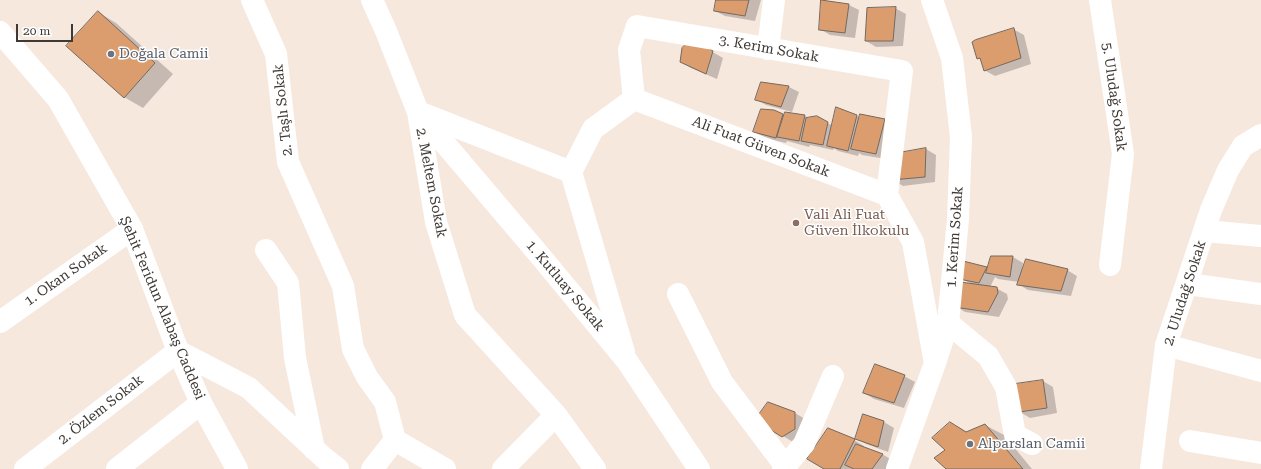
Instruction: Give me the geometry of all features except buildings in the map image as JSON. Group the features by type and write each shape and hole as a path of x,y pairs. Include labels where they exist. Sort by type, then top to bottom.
{"street":[{"name":"2. Taşlı Sokak","path":"252,0 276,54 288,162 343,286 353,349 367,377 385,402 395,440"},
{"name":"2. Meltem Sokak","path":"372,0 418,112 436,222 466,315 556,415 595,469"},
{"path":"768,48 774,0"},
{"name":"1. Kerim Sokak","path":"897,469 948,323 958,219 961,137 952,58 932,0"},
{"name":"5. Uludağ Sokak","path":"1100,0 1123,154 1110,265"},
{"name":"3. Kerim Sokak","path":"634,99 629,50 637,26 902,71 887,195"},
{"name":"Şehit Feridun Alabaş Caddesi","path":"0,32 58,99 132,229 178,351 201,403 237,469"},
{"path":"627,361 571,172 592,128 634,99"},
{"name":"Ali Fuat Güven Sokak","path":"634,99 887,195"},
{"path":"418,112 571,172"},
{"name":"1. Kutluay Sokak","path":"418,112 627,361 699,469"},
{"name":"2. Uludağ Sokak","path":"1151,469 1166,345 1188,284 1211,210 1228,170 1243,146 1261,135"},
{"path":"887,195 913,242 935,363"},
{"name":"1. Okan Sokak","path":"0,322 132,229"},
{"path":"1205,231 1261,236"},
{"path":"266,250 288,283 295,358 314,449"},
{"path":"1188,284 1261,294"},
{"path":"678,294 722,382 784,468 804,444 833,376"},
{"path":"948,323 988,356 1006,387 1015,435 1032,444"},
{"path":"1166,345 1261,370"},
{"path":"178,351 249,388 314,449 338,469"},
{"name":"2. Özlem Sokak","path":"25,469 178,351"},
{"path":"117,469 201,403"},
{"path":"502,469 556,415"},
{"path":"372,469 395,440 445,469"},
{"path":"1190,441 1261,453"}],"place":[{"name":"Doğala Camii","path":"111,54"},
{"name":"Vali Ali Fuat Güven İlkokulu","path":"796,223"},
{"name":"Alparslan Camii","path":"970,444"}]}
